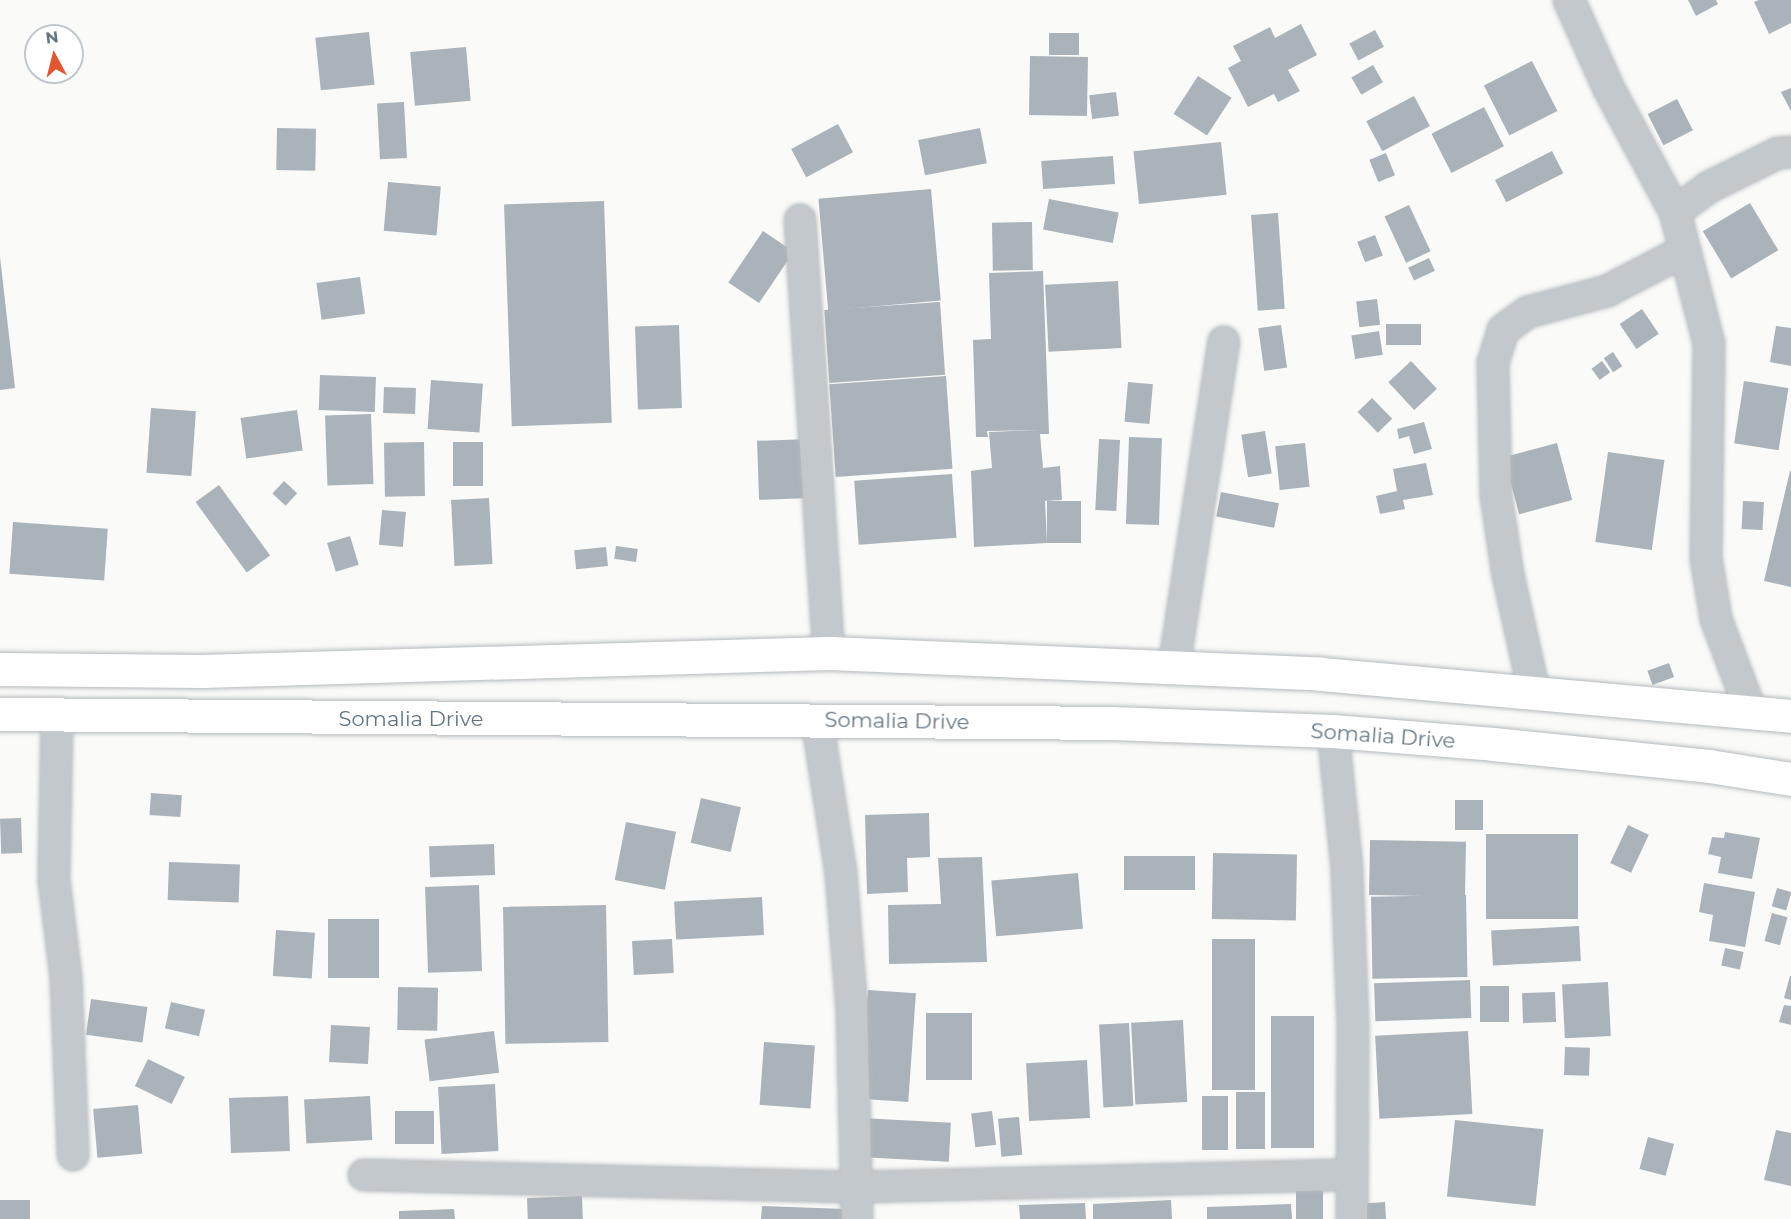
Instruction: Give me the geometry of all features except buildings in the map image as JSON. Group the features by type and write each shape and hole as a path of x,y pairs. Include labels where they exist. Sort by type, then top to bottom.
{"main road":[{"path":"0,669 201,671 829,653 1174,667 1534,691 1750,709 1791,716"},
{"name":"Somalia Drive","path":"0,714 57,718 816,720 1333,731 1686,763 1791,779"}],"street":[{"path":"1569,0 1609,89 1675,212 1709,343 1706,558 1716,619 1750,709"},
{"path":"1675,212 1709,188 1778,153 1791,153"},
{"path":"800,220 829,653"},
{"path":"1534,691 1508,575 1494,470 1493,363 1503,330 1528,312 1607,291 1684,251"},
{"path":"1174,667 1224,342"},
{"path":"57,718 54,880 66,978 73,1155"},
{"path":"816,720 841,874 850,988 854,1187 857,1219"},
{"path":"1333,731 1349,904 1352,1219"},
{"path":"364,1175 854,1187 1351,1174"}]}
